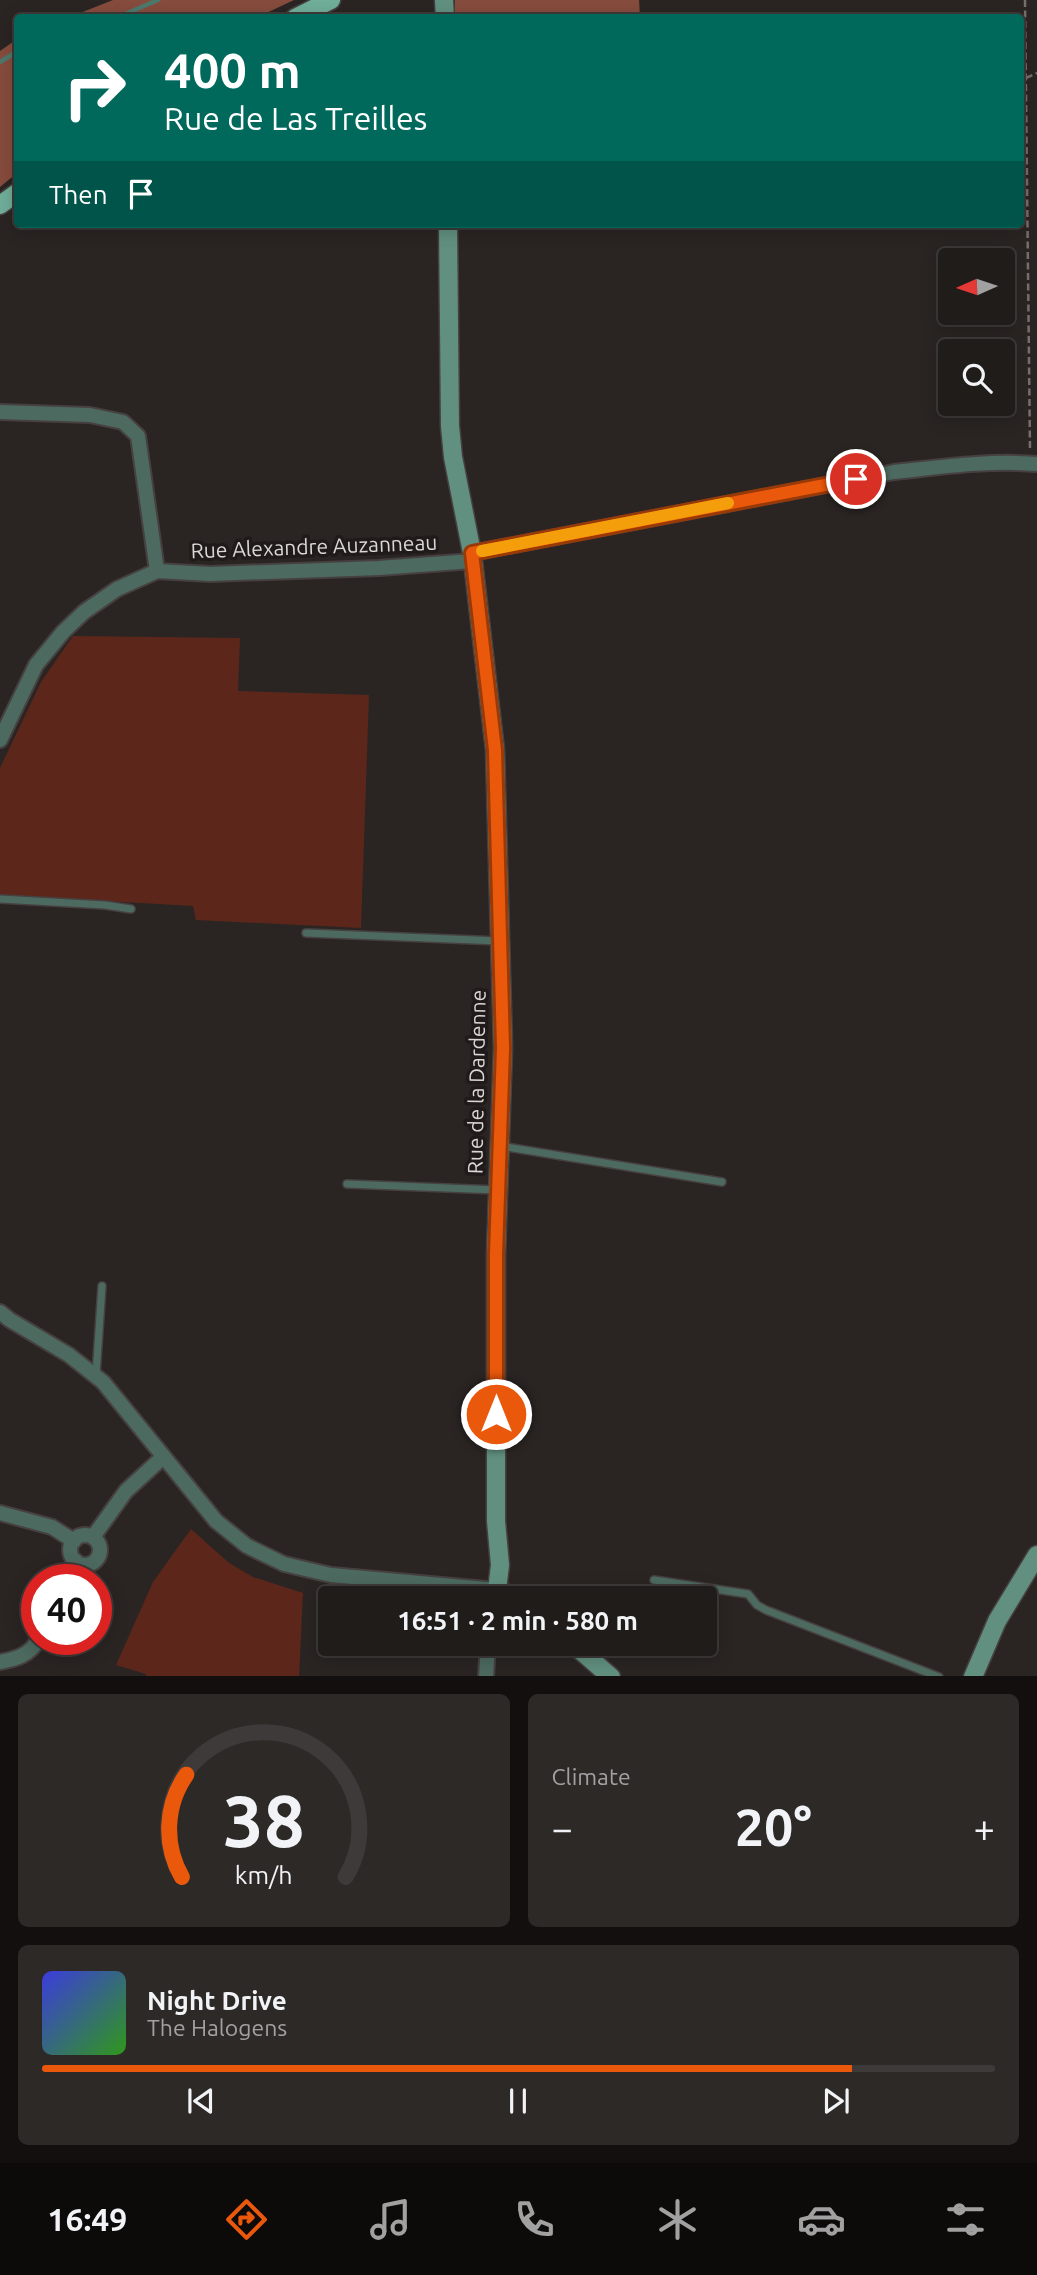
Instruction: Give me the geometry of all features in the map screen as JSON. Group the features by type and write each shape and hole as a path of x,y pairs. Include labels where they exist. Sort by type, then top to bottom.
{"main road":[{"path":"303,14 331,0"}],"street":[{"name":"Rue de la Dardenne","path":"447,228 450,426 453,457 472,557 495,750 503,1048 498,1190 496,1521 500,1565 497,1586"},
{"path":"0,411 90,415 123,422 138,436 157,571 117,589 84,612 63,632 36,664 0,740"},
{"name":"Rue Alexandre Auzanneau","path":"157,571 223,574 379,568 472,557 894,472 960,464 1034,464"},
{"path":"0,1312 69,1355 103,1382 216,1521 247,1546 284,1564 331,1575 427,1586"},
{"path":"93,1537 126,1491 163,1457"},
{"path":"0,1513 52,1527 74,1541"},
{"path":"83,1535 93,1537 99,1545 97,1558 85,1564 76,1562 70,1548 74,1541 83,1535"},
{"path":"973,1676 997,1621 1037,1555"},
{"path":"0,1662 14,1660 23,1655"},
{"path":"486,1676 487,1656"},
{"path":"587,1656 611,1676"}],"lane":[{"path":"0,899 131,909"},
{"path":"306,933 500,942"},
{"path":"499,1146 722,1182"},
{"path":"347,1184 498,1190"},
{"path":"96,1376 102,1286"},
{"path":"654,1580 748,1594 757,1605 766,1610 939,1676"}],"path":[{"path":"1024,41 1034,464"},
{"path":"1026,78 1037,73"}],"shaded area":[{"path":"113,0 294,0 264,14 78,14"},
{"path":"455,0 639,0 640,14 455,14"},
{"path":"14,41 14,175 0,187 0,51"},
{"path":"73,636 240,638 238,691 369,695 361,928 196,920 193,906 0,895 0,768 41,682"},
{"path":"191,1529 229,1563 253,1577 303,1593 299,1676 146,1676 116,1665 153,1582"}],"waterway":[{"path":"125,14 158,0"},
{"path":"0,62 14,53"}],"slow traffic":[{"path":"482,551 728,503"}],"route":[{"path":"496,1414 496,1254 503,1048 495,750 472,553 856,479"}]}
